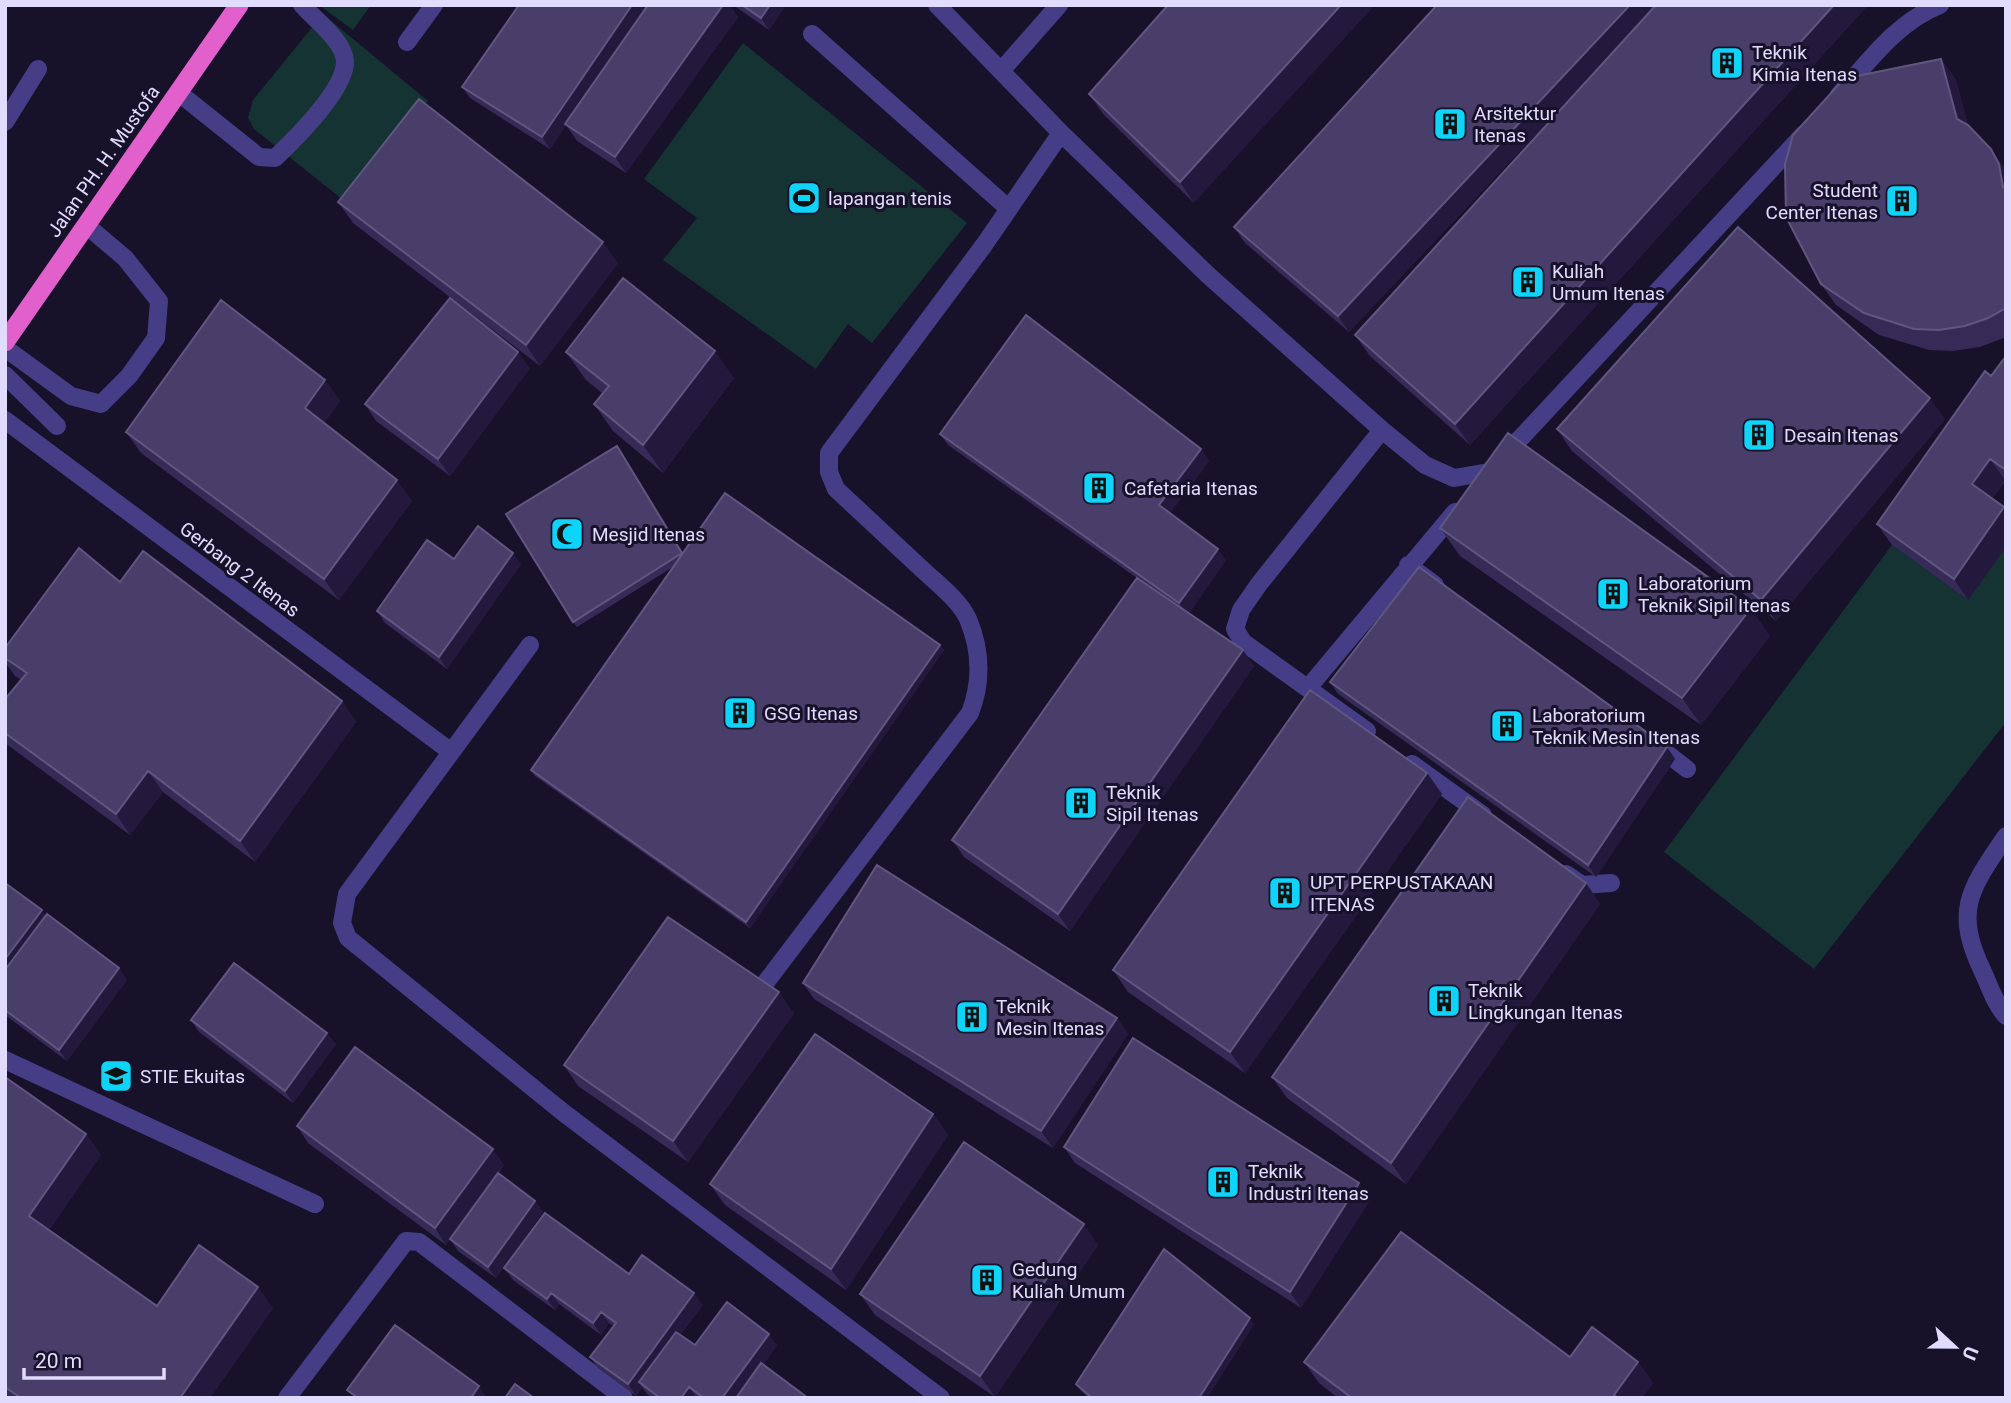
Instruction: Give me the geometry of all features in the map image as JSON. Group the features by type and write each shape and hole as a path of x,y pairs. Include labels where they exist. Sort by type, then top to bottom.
{"highway":[{"name":"Jalan PH. H. Mustofa","path":"5,342 239,5"}],"street":[{"path":"178,93 259,157 275,158 295,139 339,84 345,60 337,43 302,5"},
{"path":"407,42 434,5"},
{"path":"1001,71 1059,5"},
{"path":"1308,688 1408,565 1489,472 1896,32 1914,18 1940,5"},
{"path":"941,6 1060,133 1208,275 1382,430 1425,465 1454,478 1489,472"},
{"path":"812,34 1009,209"},
{"path":"5,122 38,69"},
{"path":"766,982 970,713 977,695 980,672 967,617 947,593 836,489 829,472 829,453 1009,209 1060,133"},
{"path":"5,348 71,396 102,404 130,376 156,338 159,301 125,258 86,225"},
{"path":"5,375 57,426"},
{"name":"Gerbang 2 Itenas","path":"5,420 450,751"},
{"path":"1382,430 1259,584 1241,610 1235,629 1243,642 1494,823"},
{"path":"1408,565 1450,595"},
{"path":"530,645 347,894 342,923 348,938 564,1113 941,1398"},
{"path":"1641,734 1687,769"},
{"path":"2006,836 1973,885 1967,915 1969,944 2006,1016"},
{"path":"1549,863 1582,885 1611,883"},
{"path":"5,1060 315,1205"},
{"path":"287,1398 406,1241 419,1242 624,1398"}],"green space":[{"path":"319,5 371,5 353,30"},
{"path":"323,14 428,101 347,203 254,129 248,118 253,100"},
{"name":"lapangan tenis","path":"743,43 967,223 872,343 848,324 816,369 663,260 697,218 644,179"},
{"path":"1892,545 1968,600 2006,547 2006,722 1814,969 1664,852"}],"building":[{"path":"519,5 632,5 542,137 462,87"},
{"path":"648,5 723,5 615,157 565,124"},
{"path":"742,5 770,5 761,18"},
{"path":"1168,5 1341,5 1180,182 1089,94"},
{"name":"Arsitektur Itenas","path":"1437,5 1630,5 1338,316 1234,227"},
{"path":"1656,5 1834,5 1455,424 1355,335"},
{"name":"Student Center Itenas","path":"1941,59 1957,119 1968,125 1991,149 1999,164 2003,187 2006,185 2006,308 1965,326 1939,330 1914,329 1864,313 1821,284 1786,217 1785,164 1793,135 1841,82 1857,76"},
{"path":"419,99 603,242 526,345 338,202"},
{"name":"Desain Itenas","path":"1738,227 1930,398 1761,600 1557,429"},
{"path":"623,278 715,351 643,445 594,404 609,386 566,352"},
{"path":"450,298 518,352 438,459 365,404"},
{"path":"221,300 325,380 305,408 397,480 324,579 126,432"},
{"name":"Cafetaria Itenas","path":"1026,315 1201,449 1159,505 1218,549 1179,603 940,434"},
{"path":"2006,356 2006,470 1990,459 1972,484 2004,507 1954,579 1877,524 1985,371 1991,376"},
{"name":"Laboratorium Teknik Sipil Itenas","path":"1508,433 1751,608 1682,698 1440,528"},
{"path":"617,446 682,553 573,622 506,514"},
{"name":"GSG Itenas","path":"725,493 940,645 746,922 531,770"},
{"path":"478,526 513,553 439,657 377,611 427,540 454,559"},
{"path":"79,548 120,582 143,551 342,701 240,841 148,771 116,814 5,733 5,699 27,673 5,658 5,648"},
{"name":"Laboratorium Teknik Mesin Itenas","path":"1419,567 1667,747 1588,865 1330,682"},
{"name":"Teknik Sipil Itenas","path":"1137,578 1243,650 1058,914 952,840"},
{"name":"UPT PERPUSTAKAAN ITENAS","path":"1310,690 1427,773 1230,1052 1113,970"},
{"name":"Teknik Lingkungan Itenas","path":"1468,797 1586,883 1391,1163 1272,1077"},
{"name":"Teknik Mesin Itenas","path":"877,865 1117,1018 1041,1131 803,983"},
{"path":"5,883 42,910 5,959"},
{"path":"47,914 119,968 59,1050 5,1010 5,970"},
{"path":"668,917 779,992 673,1141 564,1065"},
{"path":"234,963 327,1033 285,1091 191,1020"},
{"path":"815,1034 933,1114 831,1269 710,1184"},
{"name":"Teknik Industri Itenas","path":"1133,1038 1359,1183 1290,1292 1064,1147"},
{"path":"355,1047 493,1149 435,1228 297,1126"},
{"path":"5,1077 86,1134 29,1216 157,1306 199,1245 258,1287 180,1398 21,1398 5,1387"},
{"name":"Gedung Kuliah Umum","path":"964,1142 1084,1224 980,1376 860,1294"},
{"path":"498,1173 535,1201 488,1267 450,1239"},
{"path":"545,1213 629,1274 642,1255 694,1293 628,1384 590,1357 616,1323 601,1312 593,1323 551,1293 547,1299 504,1268"},
{"path":"1401,1232 1570,1357 1592,1327 1638,1362 1614,1395 1618,1398 1352,1398 1304,1362"},
{"path":"1164,1249 1250,1318 1199,1398 1092,1398 1076,1384"},
{"path":"727,1302 769,1334 722,1398 704,1398 689,1387 681,1398 660,1398 639,1382 676,1332 695,1345"},
{"path":"395,1325 479,1386 471,1398 358,1398 347,1390"},
{"path":"761,1363 808,1398 736,1398"},
{"path":"515,1384 534,1398 505,1398"}],"place":[{"name":"Teknik Kimia Itenas","path":"1727,63"},
{"name":"Arsitektur Itenas","path":"1450,124"},
{"name":"lapangan tenis","path":"804,198"},
{"name":"Student Center Itenas","path":"1902,201"},
{"name":"Kuliah Umum Itenas","path":"1528,282"},
{"name":"Desain Itenas","path":"1759,435"},
{"name":"Cafetaria Itenas","path":"1099,488"},
{"name":"Mesjid Itenas","path":"567,534"},
{"name":"Laboratorium Teknik Sipil Itenas","path":"1613,594"},
{"name":"GSG Itenas","path":"740,713"},
{"name":"Laboratorium Teknik Mesin Itenas","path":"1507,726"},
{"name":"Teknik Sipil Itenas","path":"1081,803"},
{"name":"UPT PERPUSTAKAAN ITENAS","path":"1285,893"},
{"name":"Teknik Lingkungan Itenas","path":"1444,1001"},
{"name":"Teknik Mesin Itenas","path":"972,1017"},
{"name":"STIE Ekuitas","path":"116,1076"},
{"name":"Teknik Industri Itenas","path":"1223,1182"},
{"name":"Gedung Kuliah Umum","path":"987,1280"}]}
